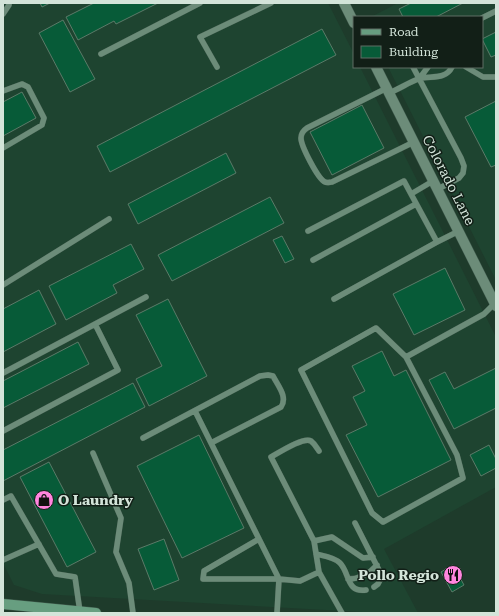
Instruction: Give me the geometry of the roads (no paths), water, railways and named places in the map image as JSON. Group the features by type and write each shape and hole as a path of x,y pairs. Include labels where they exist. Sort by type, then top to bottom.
{"main road":[{"path":"3,604 96,613"}],"street":[{"path":"344,3 353,21"},
{"name":"Colorado Lane","path":"376,68 495,304"}],"lane":[{"path":"3,14 9,3"},
{"path":"101,54 200,3"},
{"path":"217,67 200,37 271,3"},
{"path":"483,17 496,10"},
{"path":"411,194 459,178 464,173 464,166 461,158 414,68"},
{"path":"419,78 427,68"},
{"path":"414,142 332,182 325,182 319,177 302,146 300,137 303,131 307,128 388,91 419,78 439,77 451,70 452,68"},
{"path":"468,68 483,77 496,77"},
{"path":"3,91 22,84 28,87 44,118 42,125 3,148"},
{"path":"308,231 404,181 437,242"},
{"path":"313,260 416,204"},
{"path":"3,284 109,219"},
{"path":"334,299 459,231"},
{"path":"3,373 146,297"},
{"path":"406,357 484,314 495,304"},
{"path":"3,431 118,370 95,324"},
{"path":"376,328 406,357 457,455 463,478 383,522 372,513 301,370 376,328"},
{"path":"143,438 260,376 273,376 284,398 284,402 281,407 211,443"},
{"path":"195,411 279,579 277,613"},
{"path":"319,451 316,445 311,441 303,440 271,457 314,541 319,572 342,613"},
{"path":"93,453 121,518 116,552 129,583 132,613"},
{"path":"3,500 11,496 56,574 75,577 80,612"},
{"path":"355,523 382,576 378,584 374,587"},
{"path":"314,541 332,537 363,558 373,557"},
{"path":"259,539 204,571 203,578 279,579 300,581 319,572"},
{"path":"3,560 39,544"},
{"path":"316,554 334,559 341,564 350,584 358,589 366,590"},
{"path":"348,579 357,579 370,572 377,565"}],"place":[{"name":"O Laundry","path":"44,500"},
{"name":"Pollo Regio","path":"453,575"}]}
